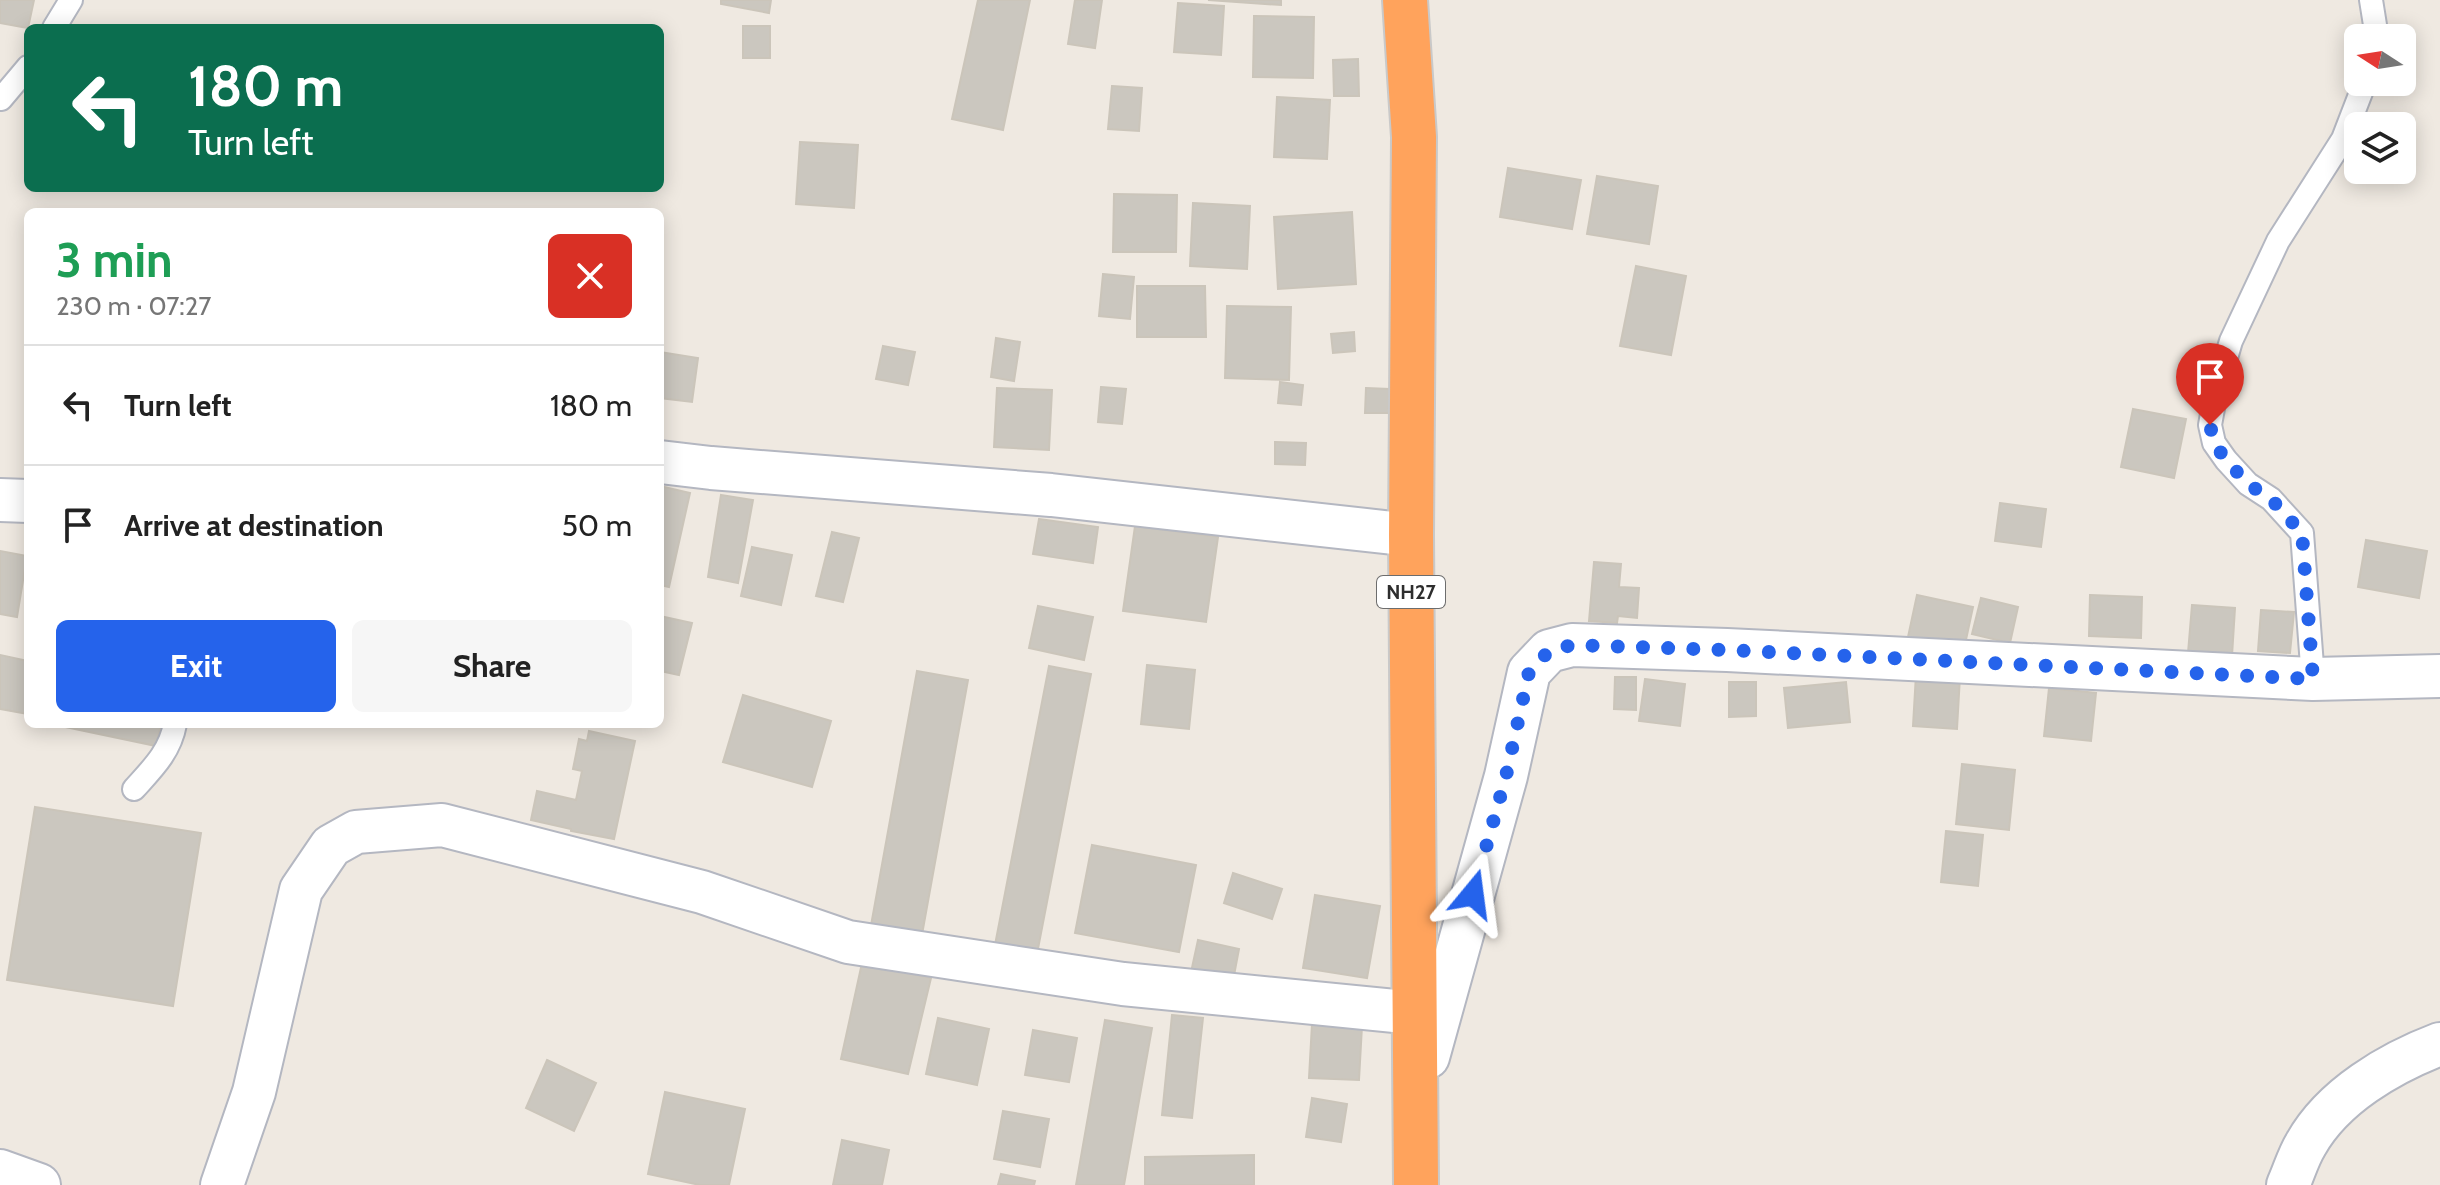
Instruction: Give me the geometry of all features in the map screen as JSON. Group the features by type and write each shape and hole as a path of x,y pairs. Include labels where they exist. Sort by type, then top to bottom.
{"highway":[{"name":"NH27","path":"1405,0 1414,137 1411,535 1416,1185"}],"street":[{"path":"664,462 1051,495 1411,535"},
{"path":"0,500 24,501"},
{"path":"1415,1100 1506,776 1529,672 1549,651 1572,645 1712,649 2313,679 2440,676"},
{"path":"222,1185 254,1092 301,890 331,846 356,832 442,825 702,892 848,942 1123,984 1415,1013"},
{"path":"2288,1185 2306,1144 2336,1105 2408,1056 2440,1044"},
{"path":"0,1171 39,1185"}],"lane":[{"path":"56,24 71,0"},
{"path":"2371,0 2375,24"},
{"path":"1,99 24,72"},
{"path":"2313,679 2302,533 2271,499 2248,484 2226,460 2214,443 2210,425 2231,341 2278,241 2343,139 2360,96"},
{"path":"134,789 161,759 174,728"}],"building":[{"path":"0,0 34,0 29,24 24,24 24,27 0,23"},
{"path":"721,0 771,0 769,13 721,4"},
{"path":"978,0 1030,0 1003,130 952,119"},
{"path":"1075,0 1102,0 1095,48 1068,44"},
{"path":"1208,0 1281,0 1281,5"},
{"path":"1178,3 1224,6 1221,55 1174,52"},
{"path":"1254,16 1314,17 1313,78 1253,77"},
{"path":"743,26 770,26 770,58 743,58"},
{"path":"1358,59 1359,96 1334,96 1333,60"},
{"path":"1112,86 1142,88 1139,131 1108,129"},
{"path":"1277,97 1330,100 1327,159 1274,157"},
{"path":"800,142 858,145 854,208 796,204"},
{"path":"1508,168 1581,180 1572,229 1500,217"},
{"path":"1597,176 1658,186 1649,244 1587,234"},
{"path":"1114,194 1177,195 1176,252 1113,252"},
{"path":"1193,203 1250,206 1247,269 1190,266"},
{"path":"1352,212 1356,284 1278,289 1274,217"},
{"path":"1636,266 1686,276 1671,355 1620,346"},
{"path":"1103,274 1134,277 1130,319 1099,316"},
{"path":"1137,286 1205,286 1206,337 1137,337"},
{"path":"1227,306 1291,307 1289,380 1225,378"},
{"path":"1354,332 1355,351 1333,353 1331,334"},
{"path":"996,338 1020,342 1014,381 991,377"},
{"path":"883,346 915,352 908,385 876,379"},
{"path":"664,353 698,358 692,402 664,398"},
{"path":"1280,382 1303,385 1301,405 1278,403"},
{"path":"1101,387 1126,389 1122,424 1098,422"},
{"path":"997,388 1052,390 1049,450 994,447"},
{"path":"1366,388 1389,389 1389,413 1365,413"},
{"path":"2133,409 2186,419 2174,478 2121,467"},
{"path":"1275,442 1306,443 1305,465 1275,464"},
{"path":"664,487 690,493 669,587 664,586"},
{"path":"721,495 753,500 738,583 708,577"},
{"path":"2000,503 2046,509 2041,547 1995,541"},
{"path":"1039,519 1098,527 1093,563 1033,554"},
{"path":"1135,526 1218,537 1206,622 1123,611"},
{"path":"832,532 859,538 843,602 816,596"},
{"path":"2366,540 2427,551 2419,598 2358,587"},
{"path":"752,547 792,555 781,605 741,596"},
{"path":"0,551 24,555 17,617 0,614"},
{"path":"1594,562 1621,564 1619,587 1639,588 1637,618 1618,616 1617,623 1589,621"},
{"path":"1917,595 1973,607 1964,649 1908,637"},
{"path":"2090,595 2142,597 2141,638 2089,636"},
{"path":"1981,598 2018,607 2010,643 1972,634"},
{"path":"2192,605 2235,608 2232,656 2188,653"},
{"path":"1038,606 1093,617 1084,660 1029,648"},
{"path":"2261,610 2294,612 2290,653 2258,651"},
{"path":"664,617 692,623 679,675 664,672"},
{"path":"0,655 24,660 24,713 0,709"},
{"path":"1147,665 1195,670 1189,729 1141,724"},
{"path":"1049,666 1091,674 1036,959 994,950"},
{"path":"917,671 968,680 921,940 870,931"},
{"path":"1916,674 1960,676 1957,729 1913,726"},
{"path":"1615,677 1636,677 1636,710 1614,709"},
{"path":"1645,679 1685,684 1680,726 1639,721"},
{"path":"1729,682 1756,682 1756,716 1729,717"},
{"path":"1846,682 1850,722 1788,728 1784,688"},
{"path":"2049,688 2096,693 2091,741 2044,736"},
{"path":"743,695 831,721 812,787 723,762"},
{"path":"70,728 160,728 156,746"},
{"path":"589,731 635,741 614,839 531,820 537,791 576,800 582,771 573,769 579,739 587,741"},
{"path":"1962,764 2015,770 2009,830 1956,824"},
{"path":"35,807 201,833 173,1006 7,980"},
{"path":"1946,831 1983,835 1978,886 1941,882"},
{"path":"1092,845 1196,865 1179,952 1075,933"},
{"path":"1233,873 1282,889 1272,919 1224,903"},
{"path":"1315,895 1380,906 1367,978 1303,968"},
{"path":"1198,940 1239,949 1232,986 1190,977"},
{"path":"862,963 931,978 908,1074 841,1059"},
{"path":"1172,1015 1203,1018 1192,1118 1162,1115"},
{"path":"938,1018 989,1029 977,1085 926,1074"},
{"path":"1105,1020 1152,1028 1124,1185 1076,1185"},
{"path":"1312,1024 1362,1026 1359,1080 1309,1078"},
{"path":"1033,1030 1077,1038 1069,1082 1025,1075"},
{"path":"547,1060 596,1083 574,1131 526,1108"},
{"path":"665,1092 745,1109 729,1185 700,1185 648,1174"},
{"path":"1312,1098 1347,1104 1341,1142 1306,1137"},
{"path":"1003,1111 1049,1119 1040,1167 994,1159"},
{"path":"842,1140 889,1150 882,1185 833,1185"},
{"path":"1254,1155 1254,1185 1145,1185 1145,1157"},
{"path":"1001,1174 1035,1181 1034,1185 998,1185"}],"route":[{"path":"1473,894 1506,776 1529,672 1549,651 1572,645 2313,679 2302,533 2271,499 2248,484 2226,460 2214,443 2210,425"}]}
